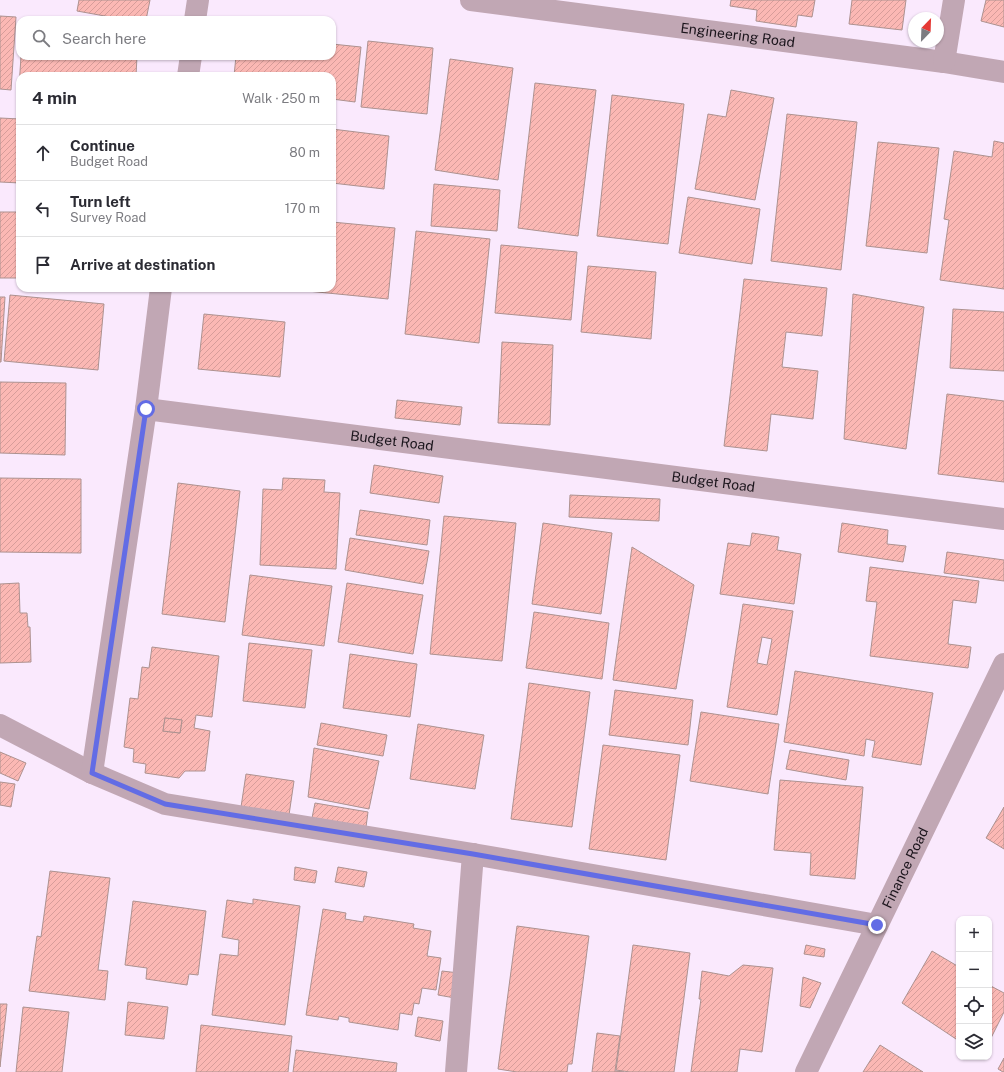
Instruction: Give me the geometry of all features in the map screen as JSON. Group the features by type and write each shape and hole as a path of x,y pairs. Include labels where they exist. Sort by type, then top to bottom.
{"street":[{"path":"196,16 198,0"},
{"name":"Engineering Road","path":"471,0 944,62 1004,72"},
{"path":"944,62 954,0"},
{"path":"189,72 190,60"},
{"path":"92,773 146,409 161,292"},
{"name":"Budget Road","path":"146,409 1004,519"},
{"name":"Finance Road","path":"806,1072 1004,664"},
{"path":"0,725 92,773 165,804 473,854 877,925"},
{"path":"456,1072 473,854"}],"building":[{"path":"79,0 150,0 147,16 105,16 77,11"},
{"path":"731,0 815,0 812,17 798,15 796,27 756,21 757,10 730,6"},
{"path":"852,0 906,0 902,30 849,24"},
{"path":"986,0 1004,0 1004,27 981,21"},
{"path":"0,16 16,17 11,90 0,89"},
{"path":"368,41 433,48 427,114 361,107"},
{"path":"336,44 361,47 355,102 336,100 336,72 234,72 236,60 336,60"},
{"path":"450,59 513,68 498,180 435,170"},
{"path":"21,60 137,60 136,72 20,72"},
{"path":"535,83 596,90 578,236 518,228"},
{"path":"731,90 774,98 755,200 695,189 708,114 726,117"},
{"path":"612,95 684,104 668,244 597,236"},
{"path":"787,114 857,122 841,270 771,261"},
{"path":"0,118 16,119 16,183 0,182"},
{"path":"336,129 389,136 384,189 336,183"},
{"path":"994,141 1004,143 1004,289 940,280 949,220 944,219 954,151 992,157"},
{"path":"878,142 939,148 927,253 866,246"},
{"path":"434,184 500,190 497,231 431,226"},
{"path":"688,197 760,209 752,264 679,253"},
{"path":"0,212 16,212 16,278 0,278"},
{"path":"336,222 395,228 388,299 317,292 336,292"},
{"path":"416,231 490,239 479,343 405,334"},
{"path":"501,245 577,252 571,320 495,313"},
{"path":"588,266 656,272 651,339 581,332"},
{"path":"744,279 827,288 822,336 786,332 782,367 818,371 813,419 771,414 767,451 724,446"},
{"path":"853,294 924,307 906,449 844,439"},
{"path":"10,295 104,304 98,370 4,361"},
{"path":"0,297 5,297 1,362 0,362"},
{"path":"953,309 1004,312 1004,371 950,368"},
{"path":"204,314 285,322 280,377 198,369"},
{"path":"502,342 553,345 550,425 498,423"},
{"path":"0,382 66,383 65,455 0,453"},
{"path":"947,394 1004,401 1004,482 938,474"},
{"path":"397,400 462,407 460,425 395,418"},
{"path":"374,465 443,476 439,503 370,493"},
{"path":"0,478 81,479 81,553 0,552"},
{"path":"283,478 325,480 324,492 340,493 336,569 260,565 263,489 282,490"},
{"path":"178,483 240,491 225,622 162,614"},
{"path":"570,495 660,499 659,521 569,517"},
{"path":"360,510 430,520 427,545 356,535"},
{"path":"444,516 516,523 502,661 430,654"},
{"path":"543,523 612,533 601,614 532,604"},
{"path":"842,523 888,530 887,544 906,546 903,562 838,552"},
{"path":"752,533 779,537 777,550 801,554 794,604 720,594 728,543 750,546"},
{"path":"350,538 429,551 423,584 345,570"},
{"path":"632,547 694,585 676,689 613,680"},
{"path":"947,552 1004,560 1004,581 944,573"},
{"path":"870,567 979,581 976,603 953,600 948,644 971,647 968,668 870,656 877,602 866,601"},
{"path":"250,575 332,586 324,646 242,635"},
{"path":"19,583 20,613 27,613 28,627 30,627 31,662 0,663 0,584"},
{"path":"347,583 423,595 413,654 338,642"},
{"path":"743,604 793,611 777,715 727,707","holes":["762,637 772,639 767,665 757,663"]},
{"path":"534,612 609,623 602,679 526,668"},
{"path":"249,643 312,650 305,708 243,701"},
{"path":"152,647 219,656 212,717 196,715 194,728 210,731 205,771 185,771 179,778 145,773 146,764 133,762 134,749 124,747 130,698 138,699 142,667 149,668","holes":["165,718 182,720 180,733 163,731"]},
{"path":"350,654 417,664 410,717 343,708"},
{"path":"795,671 933,693 921,765 872,757 875,741 866,739 864,756 784,742"},
{"path":"529,683 590,692 572,827 511,819"},
{"path":"615,690 693,700 688,745 609,735"},
{"path":"701,712 779,724 768,794 690,781"},
{"path":"165,718 182,720 180,733 163,731"},
{"path":"321,723 387,735 383,756 317,745"},
{"path":"418,724 484,735 475,789 410,779"},
{"path":"603,745 680,755 666,860 589,849"},
{"path":"314,748 379,761 369,809 308,797"},
{"path":"790,750 849,760 846,780 786,769"},
{"path":"0,752 26,763 18,781 0,773"},
{"path":"246,774 294,781 289,815 241,807"},
{"path":"780,780 863,787 855,879 810,875 811,853 774,850"},
{"path":"0,782 15,784 11,807 0,805"},
{"path":"315,803 368,812 366,827 312,818"},
{"path":"1004,807 1004,849 986,838"},
{"path":"295,867 317,871 315,883 294,880"},
{"path":"338,867 367,872 364,887 335,882"},
{"path":"50,871 110,878 98,970 108,971 105,1000 29,991 37,936 41,937"},
{"path":"253,899 300,906 285,1025 212,1015 220,954 238,956 239,940 222,937 227,900 253,904"},
{"path":"133,901 206,911 198,975 189,974 187,985 146,979 147,968 125,965"},
{"path":"323,909 346,913 345,919 363,922 364,916 414,924 413,928 431,931 427,956 441,958 436,990 422,988 419,1004 414,1003 412,1015 400,1013 398,1030 349,1022 349,1018 339,1016 338,1020 306,1015"},
{"path":"517,926 589,936 572,1064 568,1064 567,1072 517,1072 498,1069"},
{"path":"633,945 690,953 674,1072 630,1072 616,1070"},
{"path":"806,945 825,949 824,957 804,954"},
{"path":"932,951 956,965 956,1039 902,1003"},
{"path":"743,965 773,968 762,1052 740,1049 737,1072 691,1072 701,999 699,999 702,971 729,976"},
{"path":"442,971 459,973 455,998 438,995"},
{"path":"803,977 821,983 810,1008 800,1006"},
{"path":"992,987 1004,993 1004,1012 992,1036"},
{"path":"128,1002 168,1007 164,1039 125,1035"},
{"path":"0,1004 7,1004 0,1067"},
{"path":"23,1007 69,1012 62,1072 16,1072"},
{"path":"418,1017 443,1021 440,1041 415,1036"},
{"path":"201,1025 292,1036 288,1072 196,1072"},
{"path":"597,1033 620,1036 615,1071 624,1072 592,1072"},
{"path":"880,1045 923,1072 863,1072"},
{"path":"296,1050 397,1063 396,1072 293,1072"},
{"path":"1004,1058 1004,1072 1003,1072 998,1069"}],"route":[{"path":"146,409 92,773 165,804 473,854 877,925"}]}
